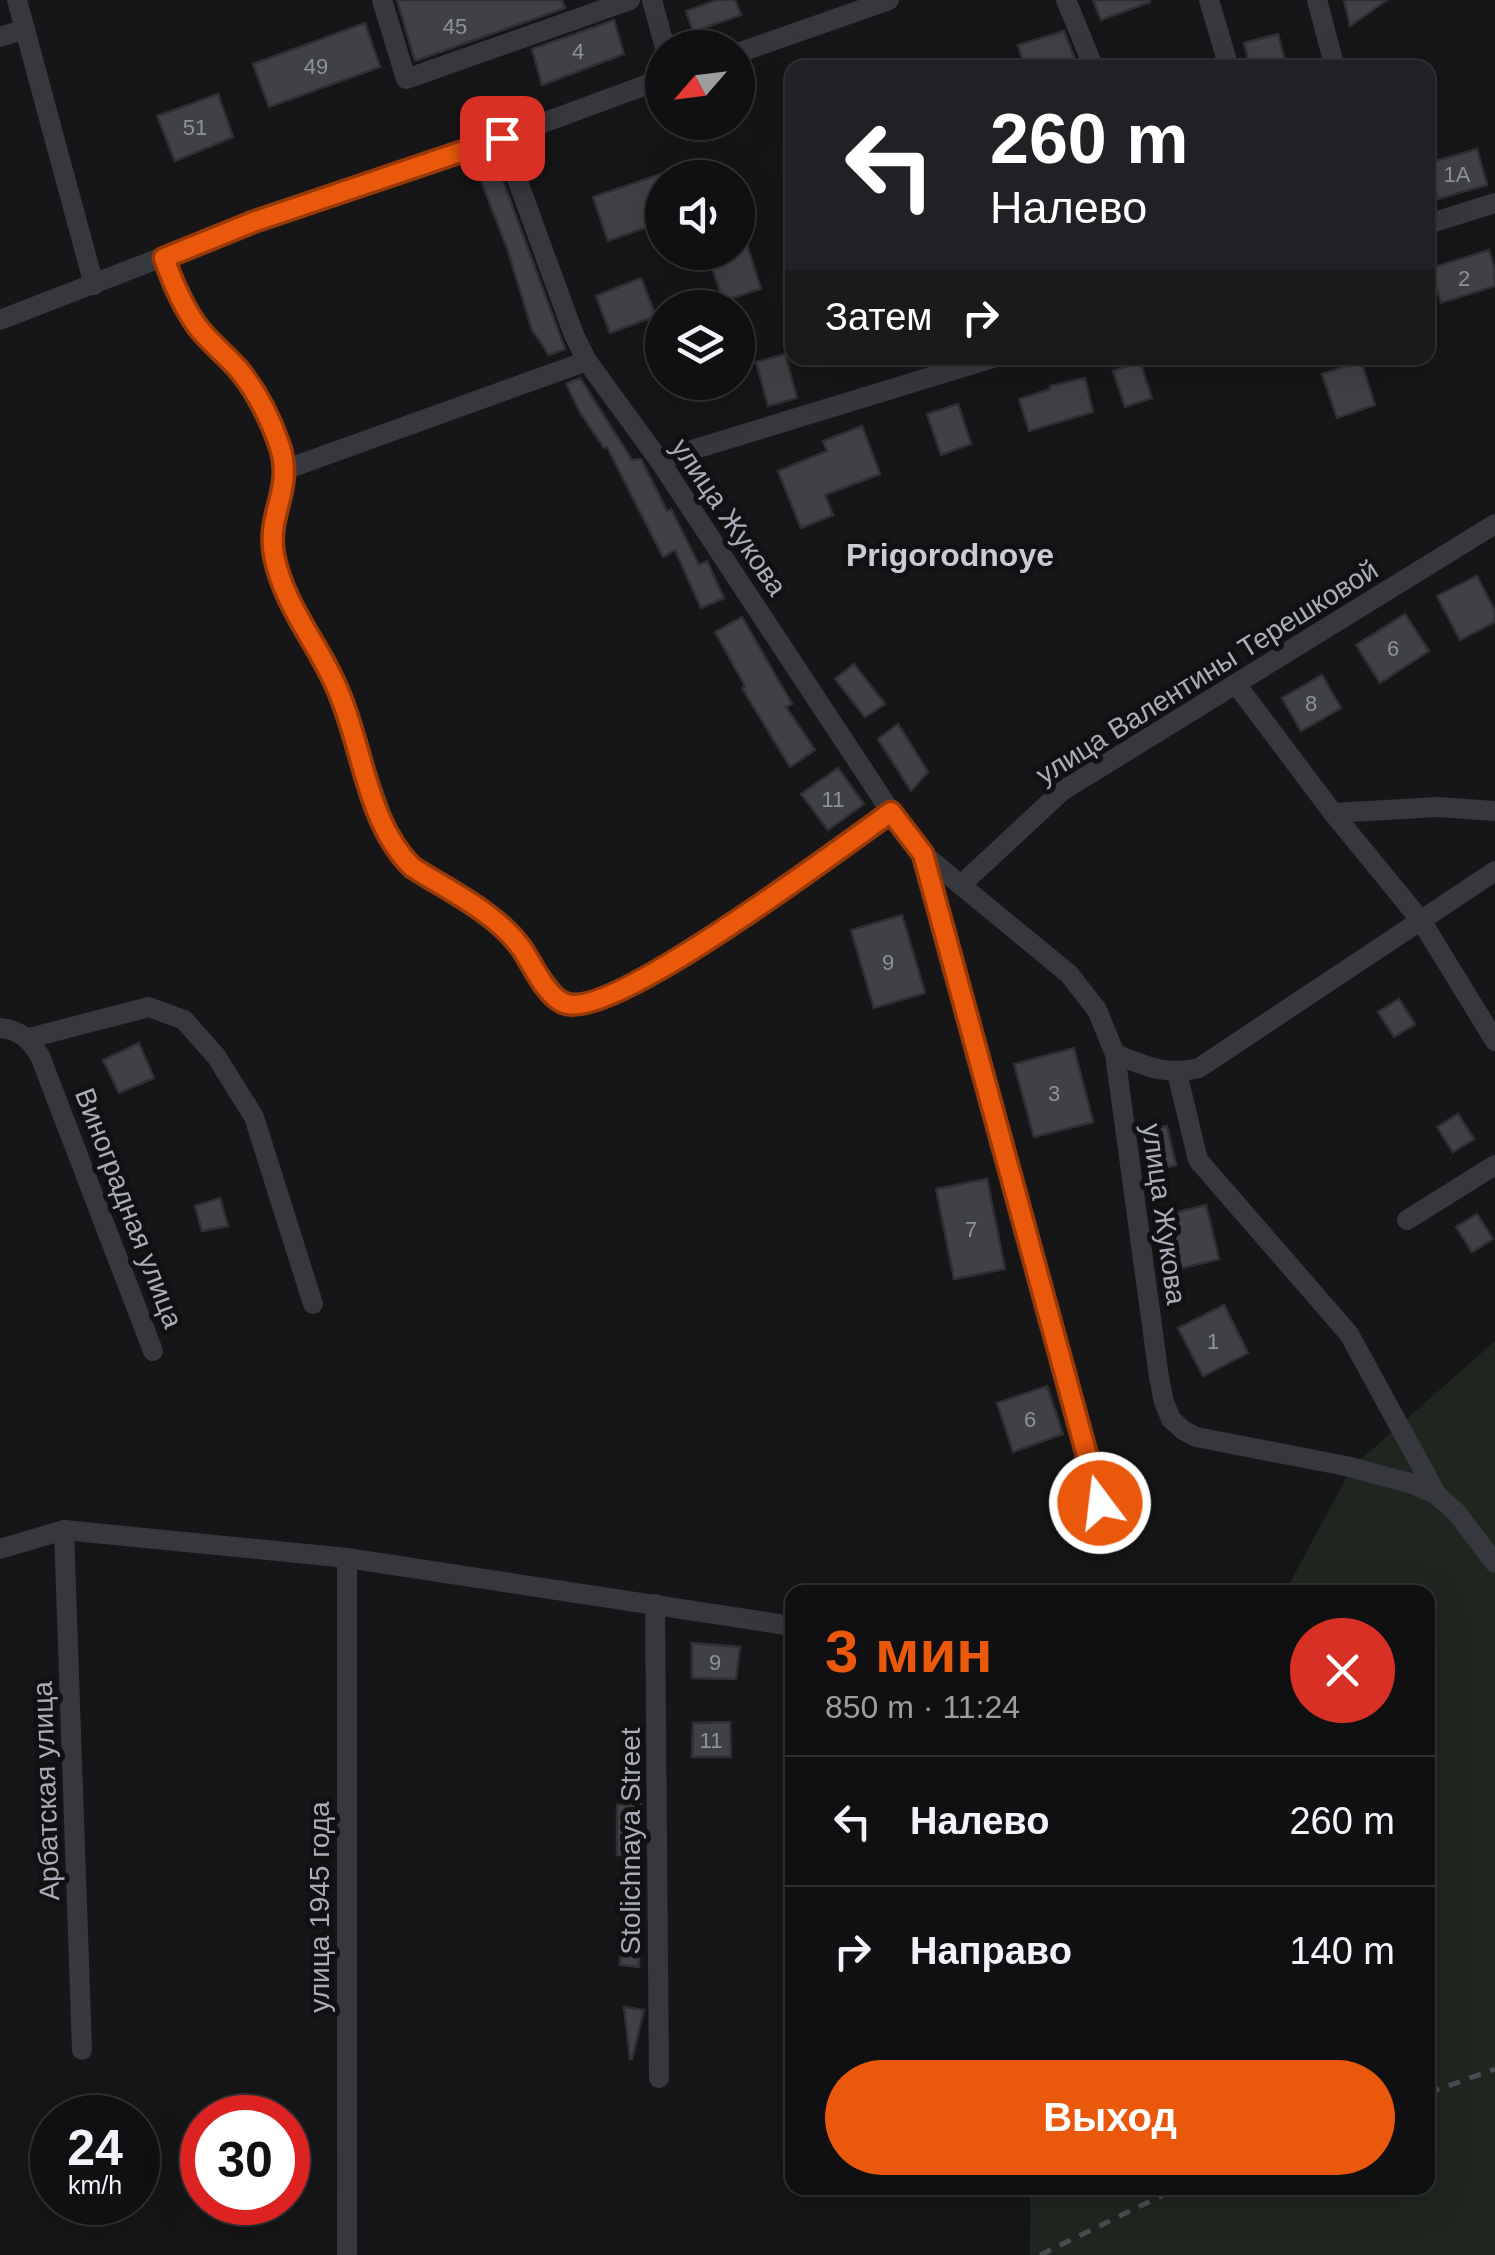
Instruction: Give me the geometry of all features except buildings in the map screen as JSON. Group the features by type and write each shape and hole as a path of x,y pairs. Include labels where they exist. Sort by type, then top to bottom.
{"street":[{"path":"17,0 94,286"},
{"path":"382,0 406,80 630,0"},
{"path":"652,0 660,30"},
{"path":"755,47 890,0"},
{"path":"1066,0 1091,60"},
{"path":"1209,0 1226,60"},
{"path":"1316,0 1334,60"},
{"path":"0,37 25,29"},
{"path":"0,320 253,222 645,85"},
{"name":"улица Жукова","path":"502,138 587,361 659,460 891,812 923,854 1069,974 1097,1010 1115,1054 1158,1377 1172,1418 1196,1437 1346,1466 1413,1484 1437,1495"},
{"path":"1435,222 1495,203"},
{"path":"164,258 189,314 242,374 262,405 287,469 273,526 274,556 300,624 336,685 390,839 412,867 506,930 561,1002 581,1004 632,985 744,918 891,812"},
{"path":"287,469 587,361"},
{"path":"659,460 955,365"},
{"name":"улица Валентины Терешковой","path":"962,884 1062,791 1495,524"},
{"path":"1236,684 1333,814 1422,922 1495,1041"},
{"path":"1333,814 1438,807 1495,811"},
{"name":"улица Жукова","path":"923,854 1107,1530"},
{"path":"1115,1054 1155,1070 1177,1073 1199,1068 1495,871"},
{"path":"0,1028 13,1029 28,1038 149,1007 184,1020 216,1056 254,1117 313,1304"},
{"name":"Виноградная улица","path":"28,1038 52,1084 154,1351"},
{"path":"1177,1073 1198,1160 1350,1334 1437,1495 1456,1512 1495,1563"},
{"path":"1407,1220 1495,1164"},
{"path":"0,1549 64,1530 347,1558 785,1625"},
{"name":"Арбатская улица","path":"64,1530 82,2050"},
{"name":"улица 1945 года","path":"347,1558 347,2255"},
{"name":"Stolichnaya Street","path":"655,1604 659,2078"}],"shaded area":[{"path":"1495,1341 1495,2255 1030,2255 1030,2195 1435,2195 1435,1585 1289,1585 1352,1467"}],"railway":[{"path":"1435,2090 1495,2069"},
{"path":"1040,2255 1163,2195"}],"district":[{"name":"Prigorodnoye","path":"950,555"}],"route":[{"path":"502,138 253,222 164,258 189,314 242,374 278,440 287,469 273,526 274,556 300,624 336,685 382,822 412,867 506,930 554,997 570,1005 632,985 744,918 891,812 923,854 1100,1503"}]}
